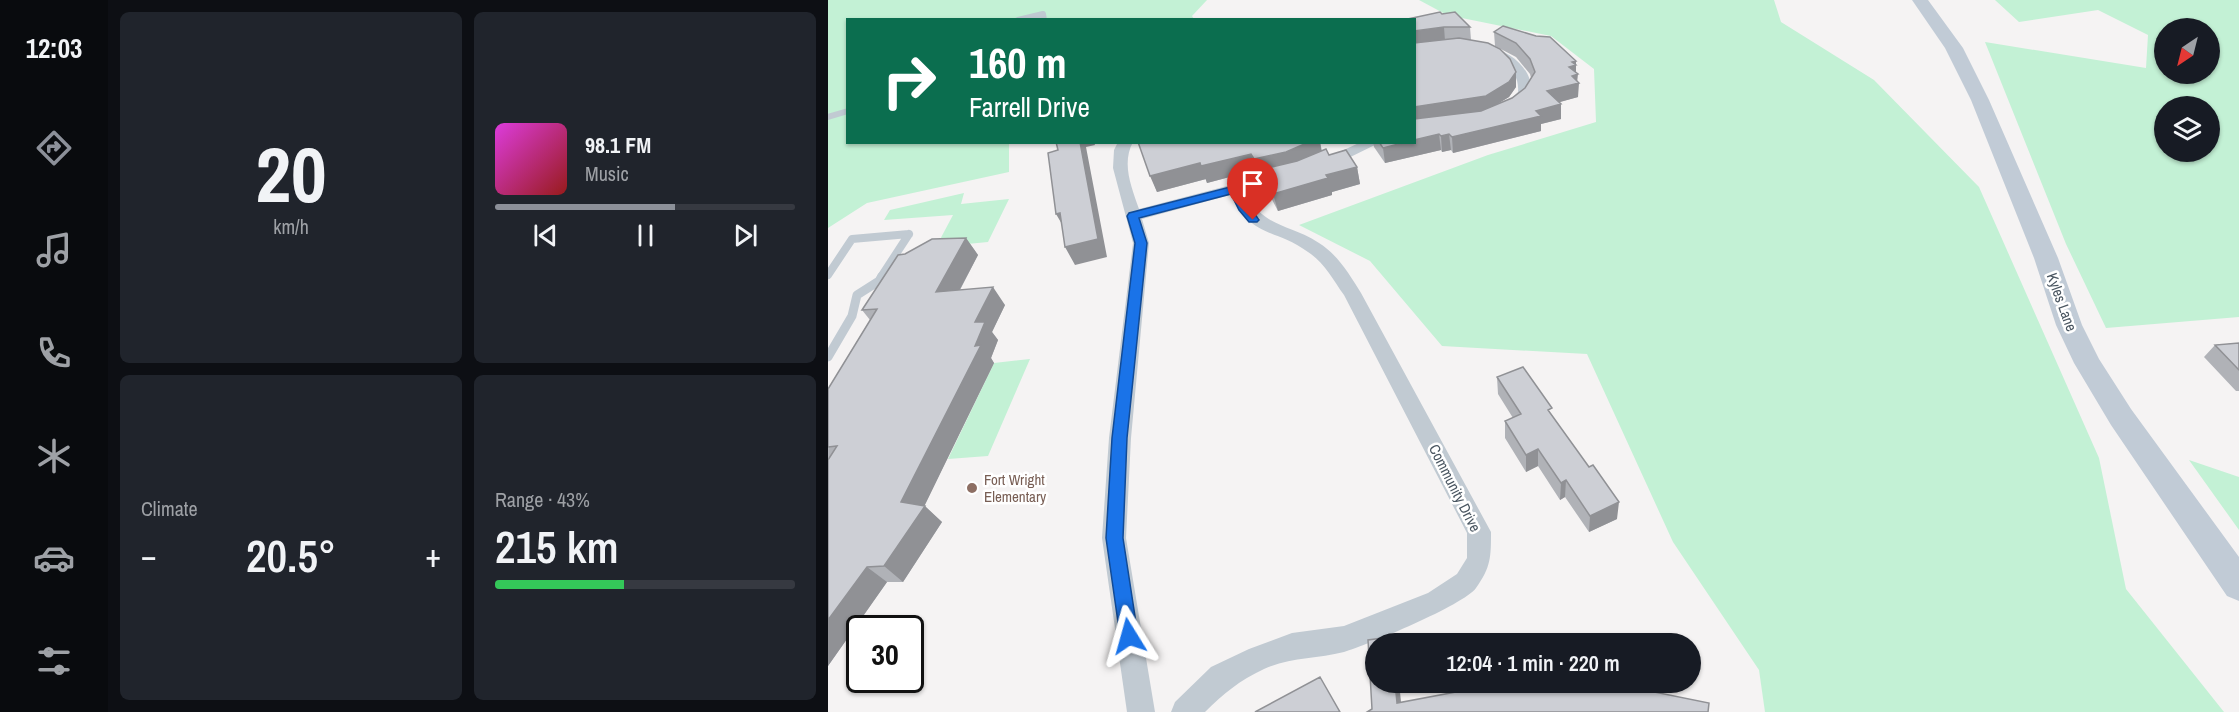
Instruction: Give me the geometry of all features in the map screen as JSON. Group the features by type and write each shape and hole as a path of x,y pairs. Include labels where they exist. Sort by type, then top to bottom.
{"main road":[{"name":"Kyles Lane","path":"1920,0 1954,48 1980,99 2046,258 2069,325 2088,363 2121,417 2239,585"}],"street":[{"path":"1476,48 1508,59 1519,70 1525,81 1525,93 1521,99 1501,112"},
{"path":"1125,144 1119,159 1141,243 1120,438 1114,538 1141,712"},
{"path":"1133,216 1296,173 1369,144"},
{"name":"Community Drive","path":"1185,712 1221,677 1258,658 1292,646 1344,639 1437,601 1466,582 1479,560 1479,532 1352,293 1327,259 1314,248 1253,220 1234,189"}],"lane":[{"path":"1026,18 1043,14 1044,18"},
{"path":"828,117 846,112"},
{"path":"828,275 852,239 909,234 879,281 857,295 852,316 828,357"}],"green space":[{"path":"828,0 1207,0 1192,16 1193,18 846,18 846,144 1009,144 1009,172 867,203 828,228"},
{"path":"1419,0 1774,0 1781,22 1874,80 1979,187 2099,458 2126,589 2224,712 1765,712 1759,670 1673,542 1587,354 1442,346 1370,261 1299,225 1488,155 1596,122 1594,69 1551,36 1447,15"},
{"path":"1995,0 2239,0 2239,317 2106,328 2066,244 1985,42 2146,68 2148,35 2098,10 2019,22"},
{"path":"964,193 961,204 1009,199 988,242 936,247 953,215 884,220 890,210"},
{"path":"1030,359 988,456 948,459 994,363"},
{"path":"2189,460 2239,477 2239,530"}],"building":[{"path":"1440,12 1442,14 1455,12 1470,27 1416,31 1416,18 1412,18"},
{"path":"1503,26 1536,36 1550,37 1576,61 1572,62 1576,65 1569,67 1578,74 1572,76 1579,83 1547,91 1561,104 1536,111 1541,116 1452,137 1449,134 1441,136 1439,134 1416,140 1416,119 1481,111 1512,98 1525,88 1535,72 1530,59 1516,43 1494,32"},
{"path":"1459,38 1488,43 1500,49 1510,59 1516,72 1509,82 1486,96 1416,107 1416,43"},
{"path":"1056,144 1080,144 1098,239 1065,247 1060,213 1056,214 1048,153 1058,150"},
{"path":"1139,144 1304,144 1286,152 1254,159 1251,154 1201,166 1200,163 1150,176"},
{"path":"1380,144 1398,144 1383,148"},
{"path":"1326,149 1329,155 1346,150 1357,167 1326,175 1328,178 1273,194 1260,170 1297,161"},
{"name":"Fort Wright Elementary","path":"966,238 936,292 993,287 975,322 985,322 975,346 981,345 901,502 925,506 884,566 867,567 828,620 828,460 837,446 828,447 828,389 877,309 862,310 898,255 905,254 932,239"},
{"path":"2239,343 2239,370 2215,345"},
{"path":"1523,367 1552,408 1548,410 1589,467 1593,465 1619,502 1590,516 1566,480 1561,483 1538,449 1526,455 1505,421 1521,414 1497,377"},
{"path":"1320,677 1340,712 1255,712"},
{"path":"1371,693 1396,693 1397,703 1450,693 1659,693 1709,703 1708,712 1367,712 1372,709"}],"place":[{"name":"Fort Wright Elementary","path":"972,488"}],"route":[{"path":"1129,636 1114,538 1120,438 1141,243 1133,216 1234,189 1253,220"}]}
